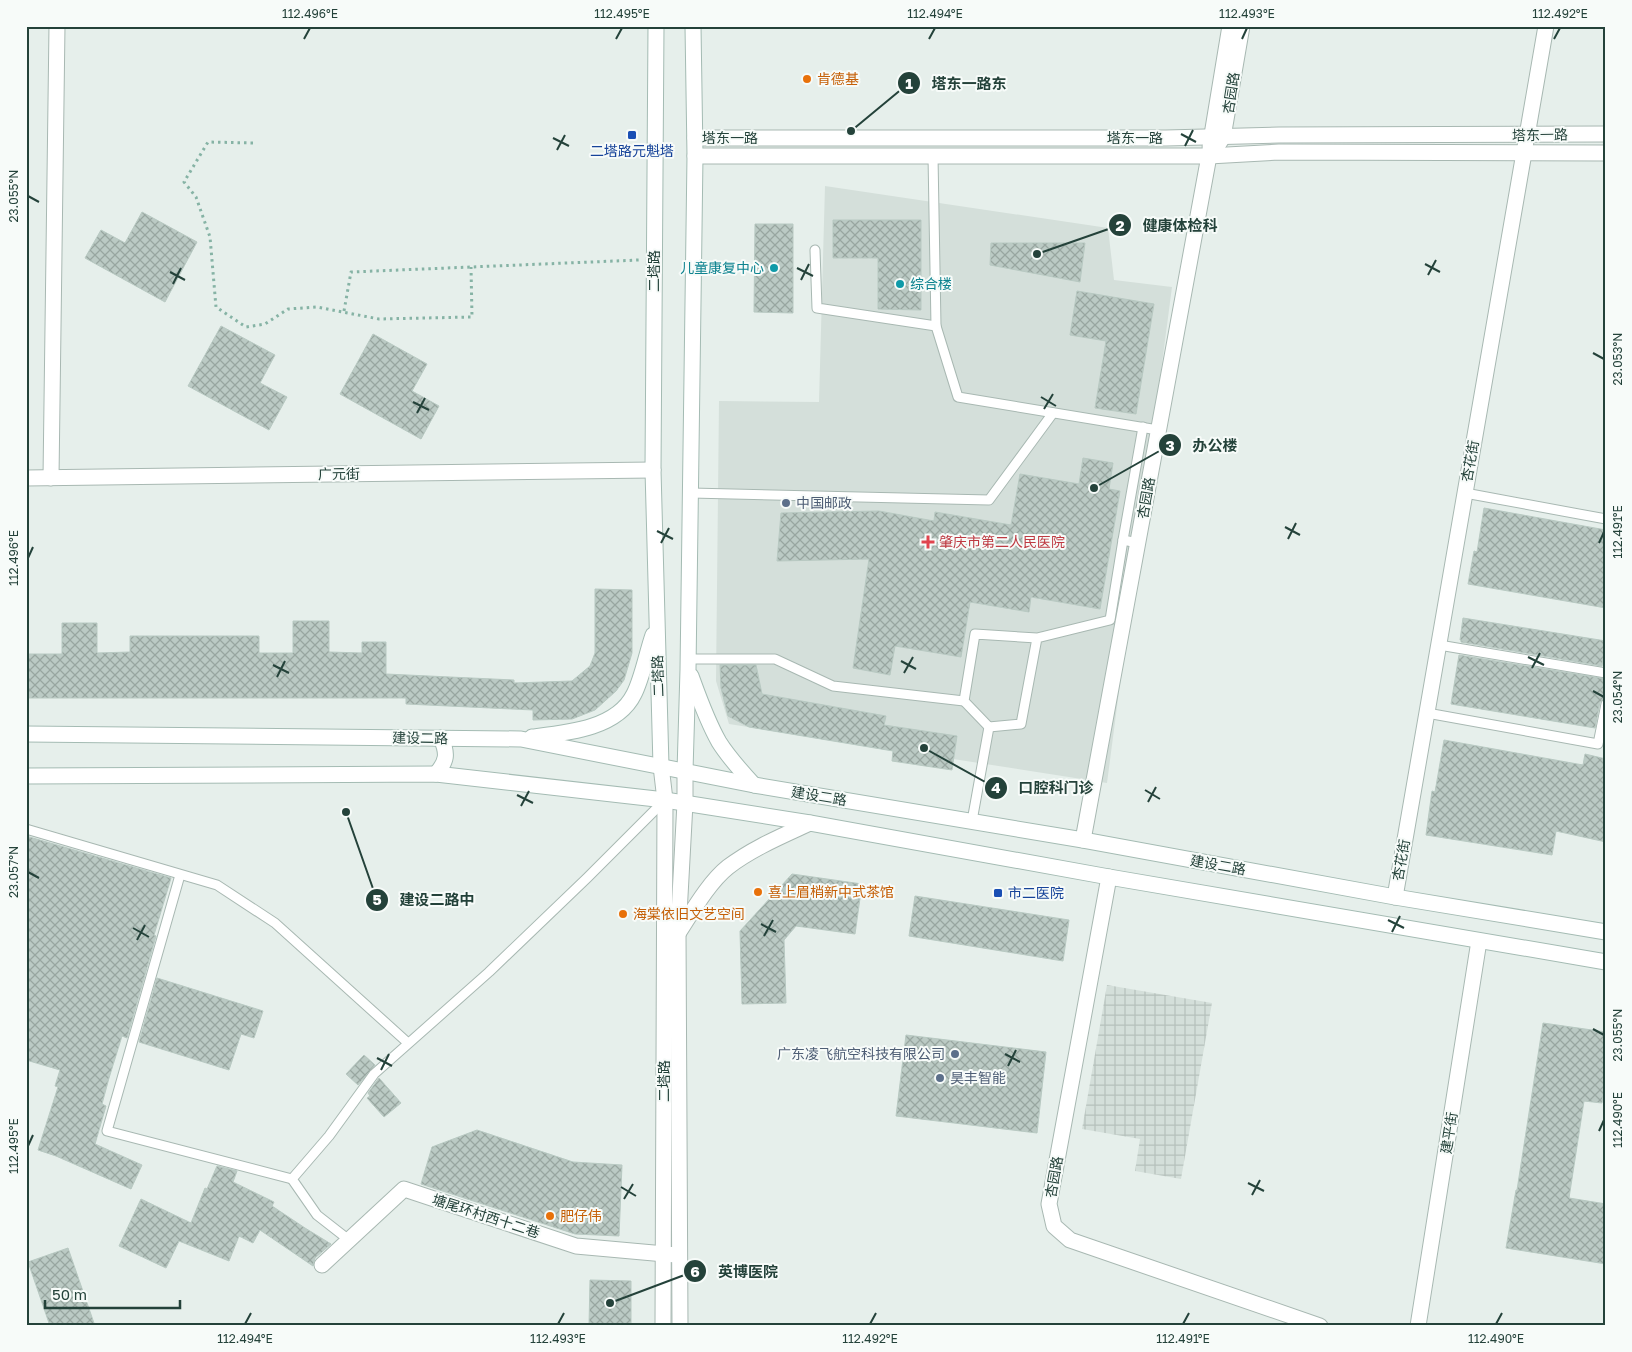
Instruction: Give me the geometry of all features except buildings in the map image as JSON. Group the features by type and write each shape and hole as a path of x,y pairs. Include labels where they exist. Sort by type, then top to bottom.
{"street":[{"path":"51,478 57,26"},
{"name":"二塔路","path":"656,26 652,470 661,766 665,800 663,1326"},
{"name":"二塔路","path":"680,1326 678,933 685,803 688,664 695,156 693,26"},
{"name":"杏园路","path":"1218,137 1230,26"},
{"name":"杏园路","path":"1083,840 1130,541 1158,430 1209,156 1218,137 1242,26"},
{"name":"杏花街","path":"1395,897 1546,26"},
{"name":"塔东一路","path":"695,138 1606,134"},
{"name":"塔东一路","path":"695,156 1209,156 1279,152 1606,153"},
{"name":"广元街","path":"26,478 652,470"},
{"path":"521,739 577,731 596,725 618,713 634,695 656,624"},
{"path":"688,664 707,719 719,742 754,785"},
{"name":"建设二路","path":"26,734 521,739 754,785 1083,840 1395,897 1606,932"},
{"path":"436,774 445,764 446,748 442,738"},
{"name":"建设二路","path":"26,776 436,774 665,800 810,823 1109,877 1606,962"},
{"path":"678,933 701,898 727,868 764,844 810,823"},
{"name":"杏园路","path":"1109,877 1049,1204 1054,1226 1070,1240 1320,1326"},
{"name":"建平街","path":"1418,1326 1480,941"},
{"name":"塘尾环村西十二巷","path":"322,1265 404,1189 576,1246 679,1255"}],"lane":[{"path":"933,156 936,326 958,397 1158,430"},
{"path":"815,250 817,308 936,326"},
{"path":"690,493 989,500 1053,413"},
{"path":"964,701 975,634 1037,638 1110,620 1130,541 1143,427"},
{"path":"1465,493 1606,519"},
{"path":"989,727 1021,724 1037,638"},
{"path":"1439,645 1606,673"},
{"path":"688,664 775,659 833,686 964,701 989,727"},
{"path":"1427,713 1598,744 1606,704"},
{"path":"972,822 989,727"},
{"path":"292,1179 329,1136 374,1074 503,958 665,800"},
{"path":"26,829 217,886 275,923 408,1044"},
{"path":"180,875 108,1131 292,1179 317,1215 349,1240"}],"path":[{"path":"253,143 208,142 184,182 196,197 210,237 216,307 246,328 265,324 288,309 317,307 379,319 472,317 471,267"},
{"path":"344,311 351,272 654,260"}],"shaded area":[{"name":"肇庆市第二人民医院","path":"825,186 1108,228 1114,280 1172,287 1107,783 729,724 716,681 719,401 819,402"},
{"path":"1107,985 1212,1003 1181,1179 1135,1171 1140,1139 1082,1129"}],"place":[{"name":"肯德基","path":"807,79"},
{"name":"塔东一路东","path":"851,131"},
{"name":"二塔路元魁塔","path":"632,135"},
{"name":"健康体检科","path":"1037,254"},
{"name":"儿童康复中心","path":"774,268"},
{"name":"综合楼","path":"900,284"},
{"name":"办公楼","path":"1094,488"},
{"name":"中国邮政","path":"786,503"},
{"name":"肇庆市第二人民医院","path":"928,542"},
{"name":"口腔科门诊","path":"924,748"},
{"name":"建设二路中","path":"346,812"},
{"name":"喜上眉梢新中式茶馆","path":"758,892"},
{"name":"市二医院","path":"998,893"},
{"name":"海棠依旧文艺空间","path":"623,914"},
{"name":"广东凌飞航空科技有限公司","path":"955,1054"},
{"name":"昊丰智能","path":"940,1078"},
{"name":"肥仔伟","path":"550,1216"},
{"name":"英博医院","path":"610,1303"}]}
